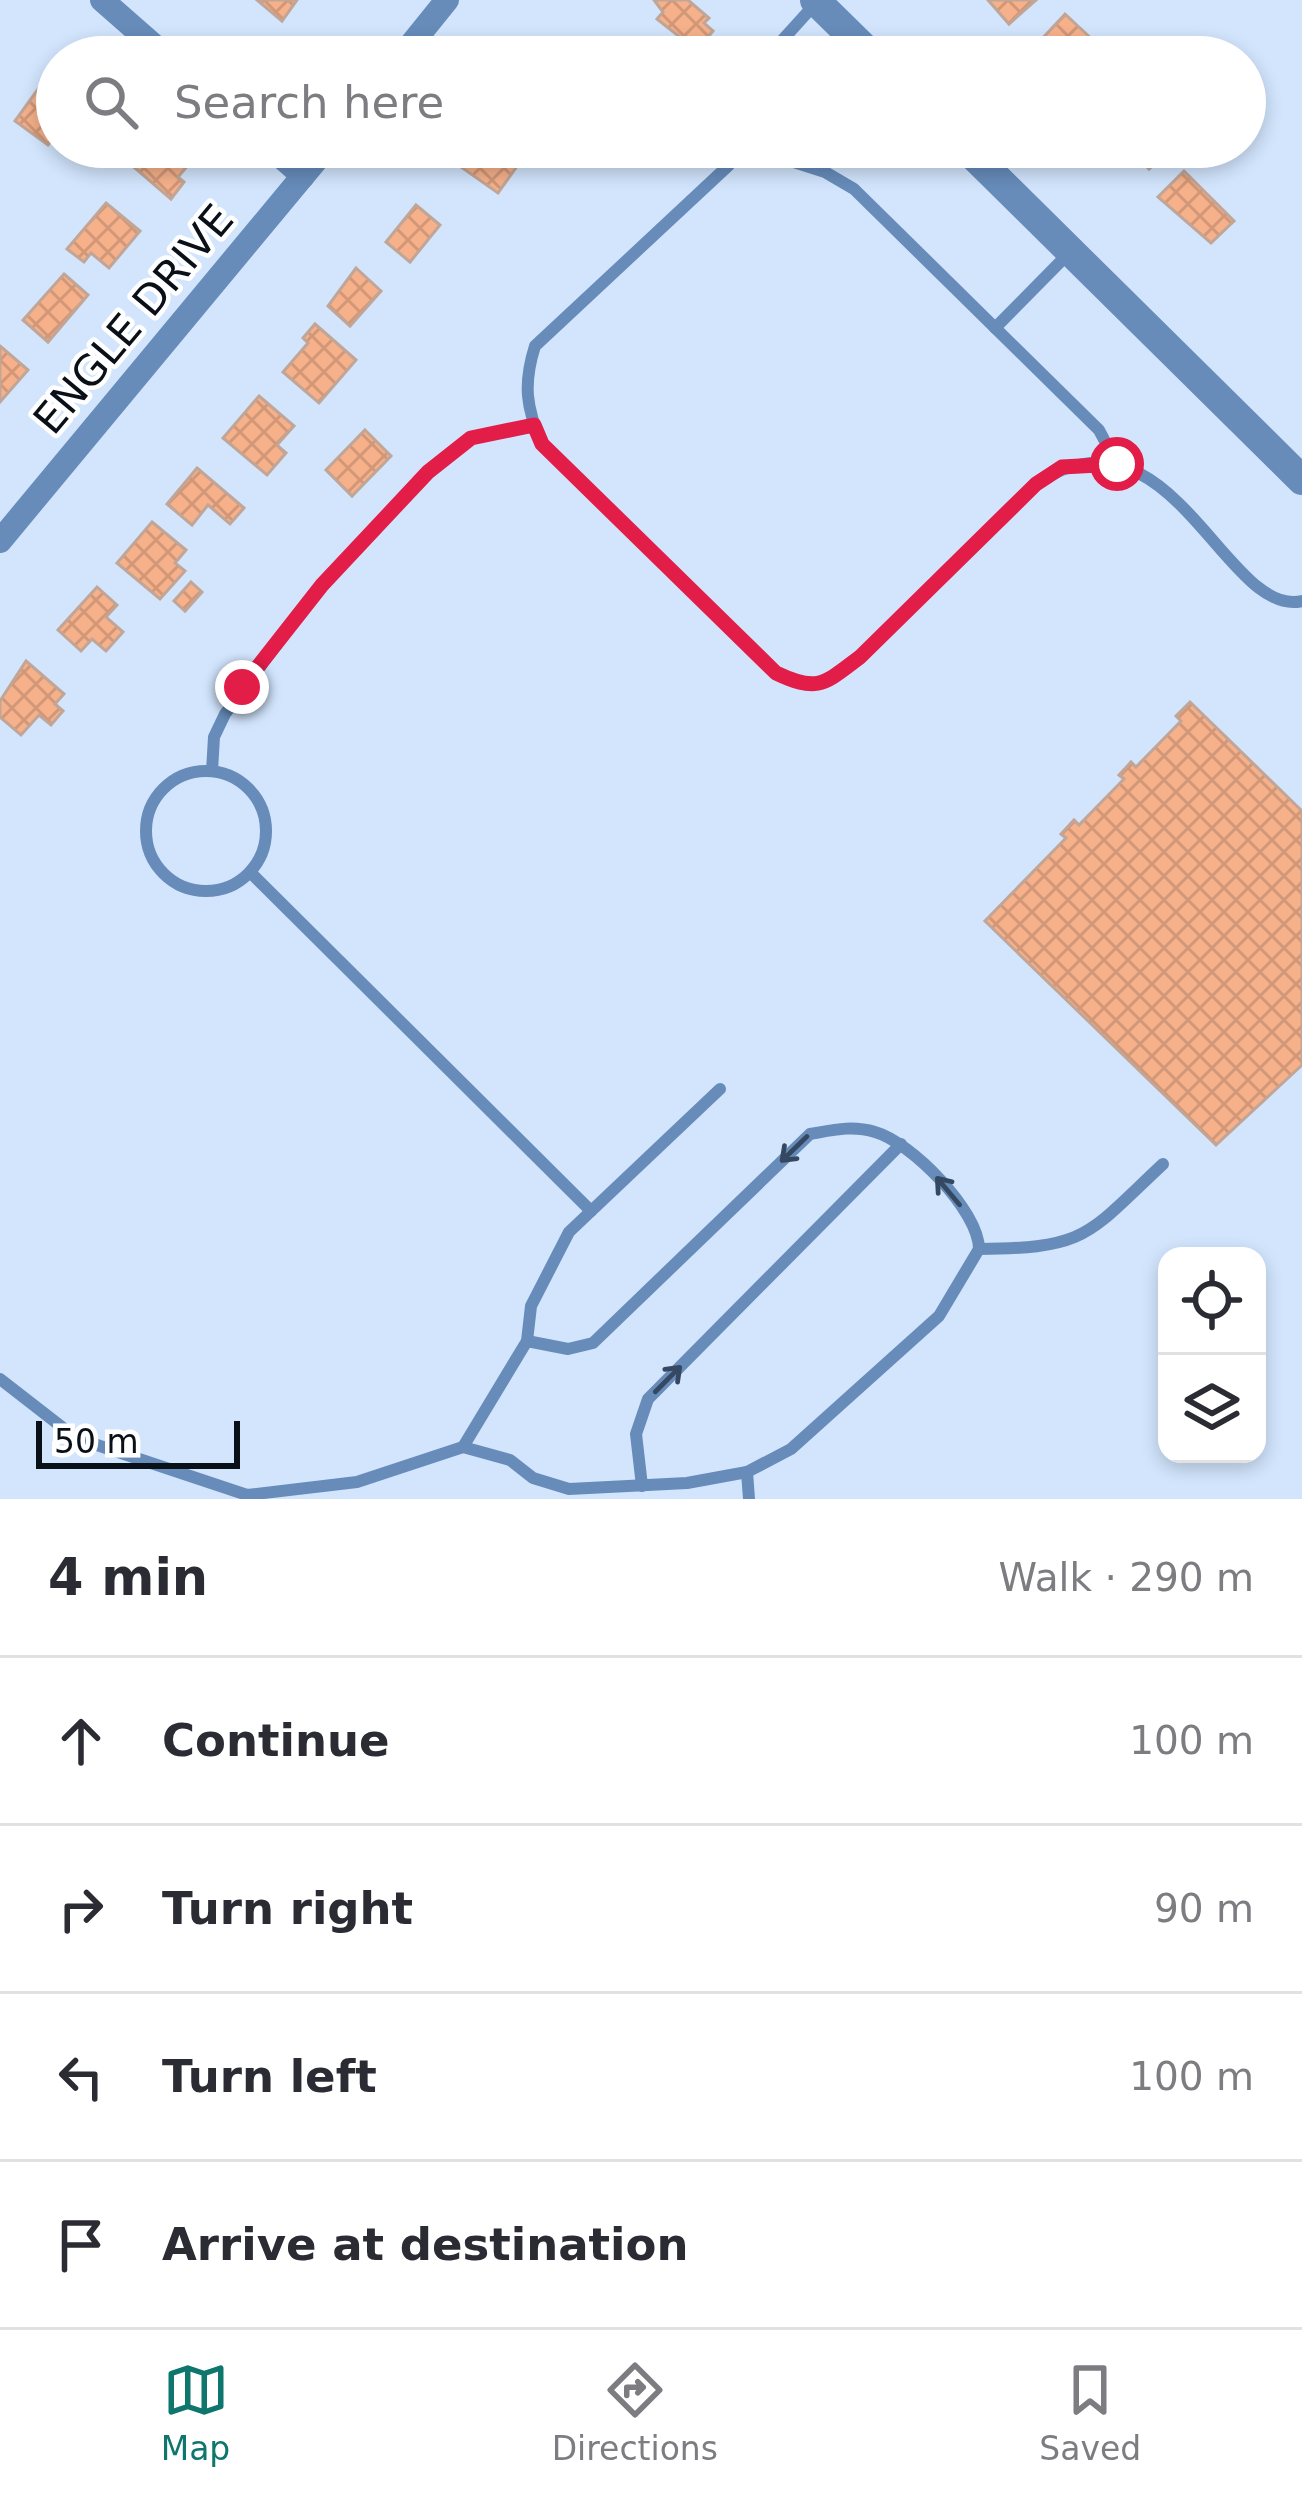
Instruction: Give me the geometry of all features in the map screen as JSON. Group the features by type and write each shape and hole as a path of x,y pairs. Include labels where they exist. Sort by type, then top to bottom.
{"street":[{"path":"102,0 143,36"},
{"path":"417,36 447,0"},
{"path":"816,1 852,36"},
{"path":"294,168 303,176"},
{"name":"ENGLE DRIVE","path":"0,541 310,168"},
{"path":"985,168 1302,479"}],"lane":[{"path":"785,36 816,1"},
{"path":"726,168 535,346 526,374 526,408 542,444 760,658 806,687 828,681 860,657 1036,484 1062,467 1117,464 1141,474 1174,499 1270,597 1302,602"},
{"path":"812,168 854,189 1099,430 1117,464"},
{"path":"995,328 1071,252"},
{"path":"212,771 214,737 225,714 322,585 428,472 471,438 534,425"},
{"path":"212,771 230,776 259,801 267,838 251,873 235,886 194,891 160,871 149,854 145,833 157,795 191,772 212,771"},
{"path":"251,873 591,1211"},
{"path":"463,1447 527,1341 531,1306 569,1232 720,1089"},
{"path":"527,1341 568,1349 593,1343 810,1134 851,1127 901,1144 964,1209 979,1249"},
{"path":"642,1486 636,1434 648,1400 901,1144"},
{"path":"979,1249 1064,1245 1092,1231 1162,1164"},
{"path":"0,1378 76,1438 247,1495 357,1482 463,1447 510,1460 533,1478 569,1489 642,1486 747,1472 790,1449 938,1316 979,1249"},
{"path":"747,1472 749,1499"}],"building":[{"path":"257,0 297,0 282,21"},
{"path":"654,0 688,0 709,18 704,23 713,31 709,36 678,36 657,19 663,12"},
{"path":"988,0 1036,0 1009,24"},
{"path":"1065,14 1089,36 1045,36"},
{"path":"36,92 36,136 15,121"},
{"path":"135,168 186,168 178,177 184,182 171,199"},
{"path":"462,168 516,168 498,193"},
{"path":"1184,171 1234,221 1211,243 1158,197"},
{"path":"106,203 140,231 109,268 91,253 84,262 67,249"},
{"path":"416,205 440,225 410,262 386,242"},
{"path":"356,268 381,291 350,326 328,306"},
{"path":"64,274 88,295 48,342 23,320"},
{"path":"315,324 356,360 319,403 283,372 308,343 303,338"},
{"path":"0,346 28,370 0,402"},
{"path":"259,396 294,426 277,445 286,453 267,475 223,438"},
{"path":"365,430 391,456 352,496 326,470"},
{"path":"197,468 244,508 230,524 208,505 192,525 167,504"},
{"path":"152,522 186,550 175,563 185,571 160,599 117,563"},
{"path":"191,582 202,592 185,611 174,601"},
{"path":"97,587 117,605 106,617 123,632 106,651 92,639 81,651 58,630"},
{"path":"26,661 64,694 55,704 63,711 51,725 39,715 21,735 0,717 0,701"},
{"path":"1190,702 1302,811 1302,1065 1216,1145 985,921 1066,838 1061,834 1074,820 1079,825 1124,779 1119,775 1131,762 1136,767 1181,721 1176,716"}],"route":[{"path":"242,687 322,585 428,472 471,438 534,425 542,444 776,673 806,687 828,681 860,657 1036,484 1062,467 1117,464"}]}
